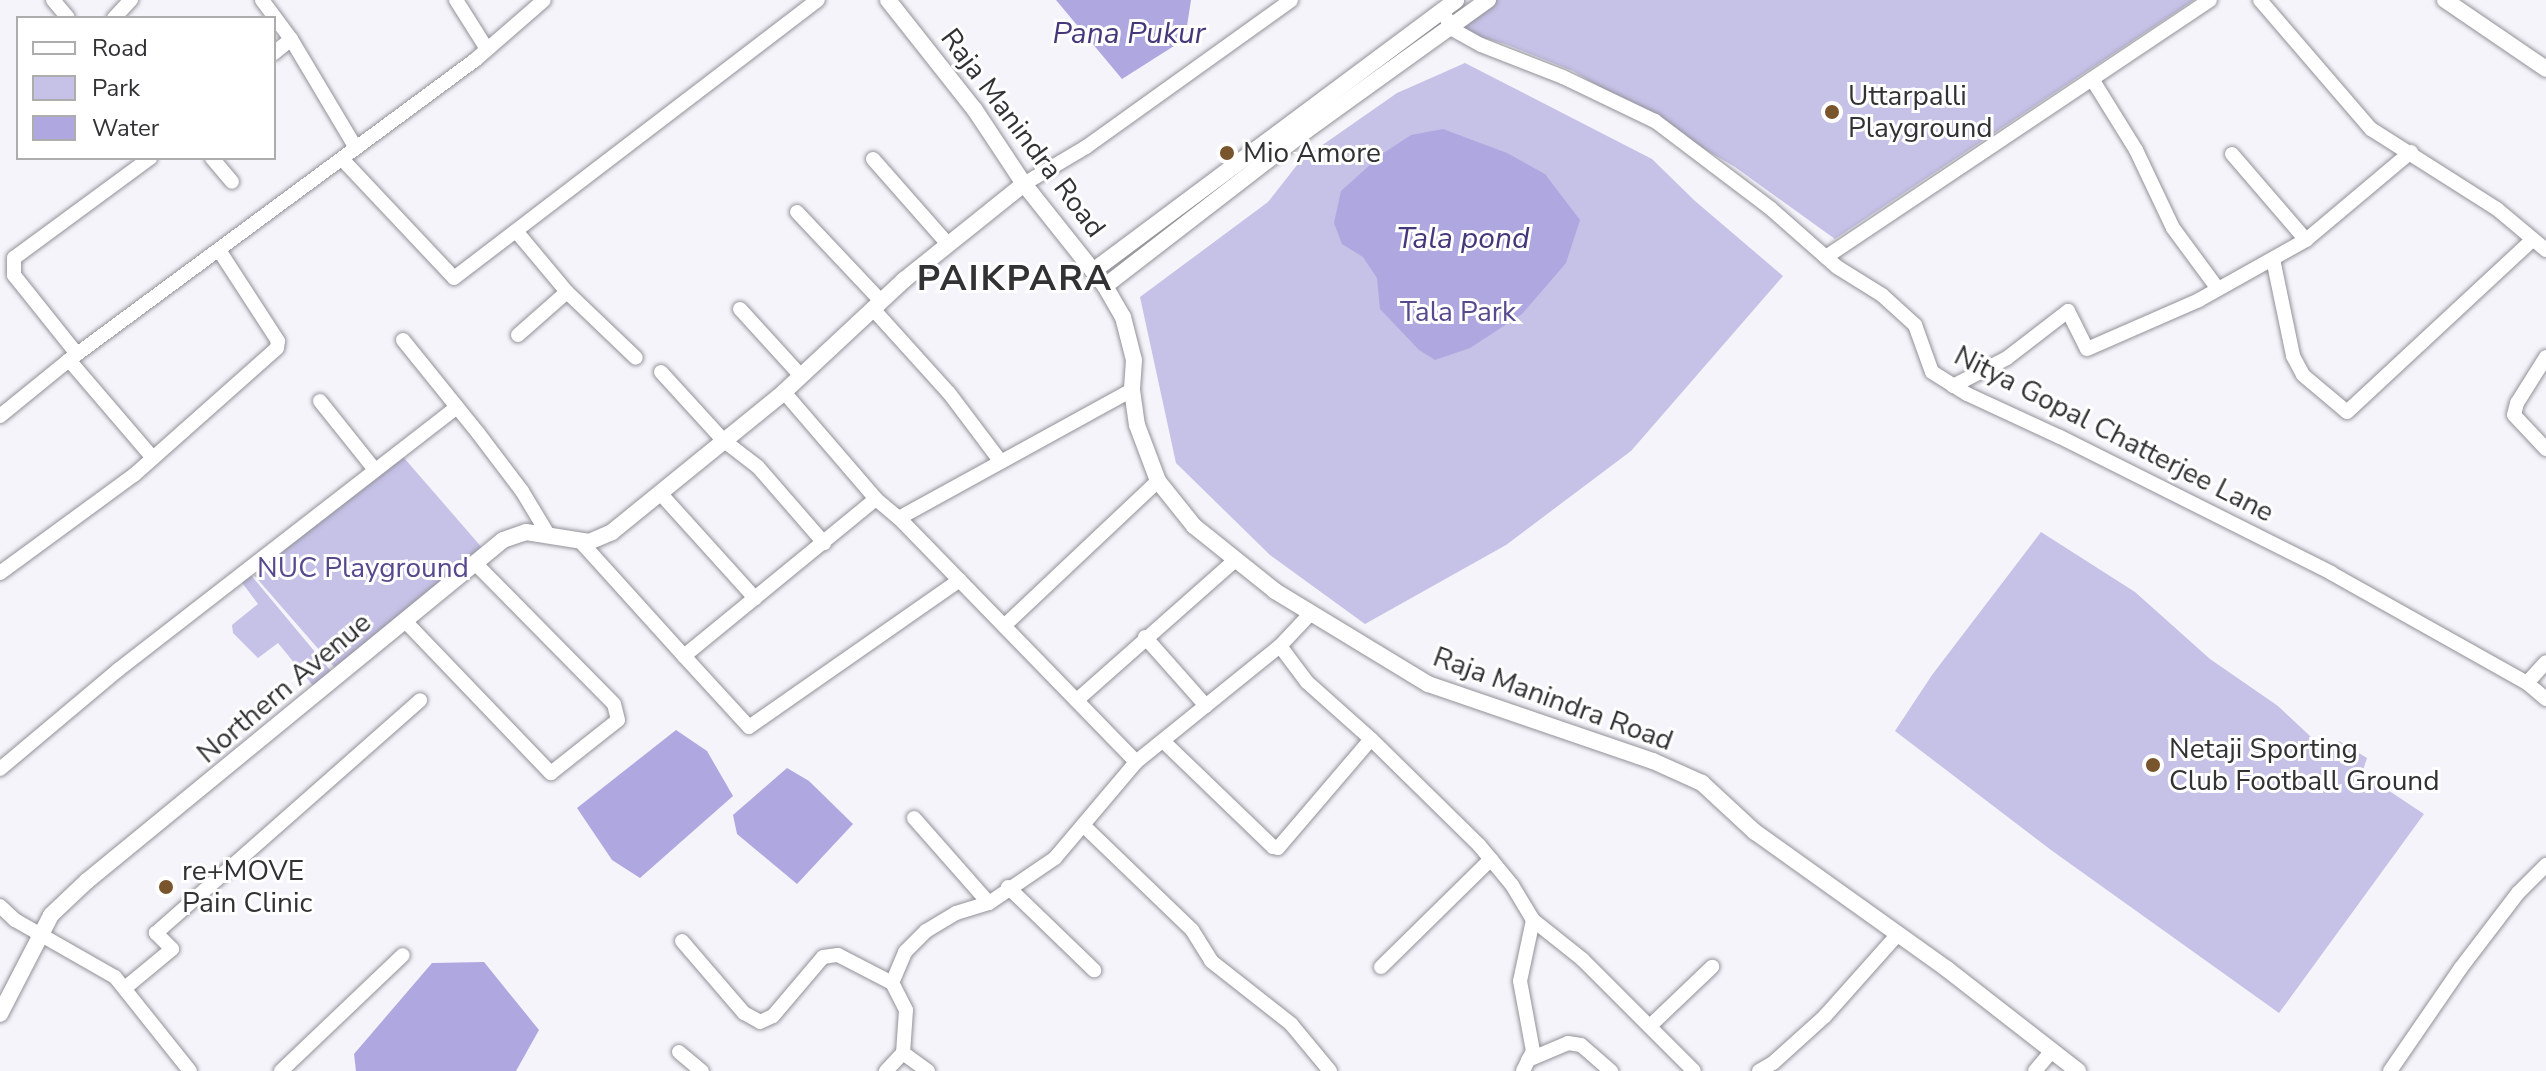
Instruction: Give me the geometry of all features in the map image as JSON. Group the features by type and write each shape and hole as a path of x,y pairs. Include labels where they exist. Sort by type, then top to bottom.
{"street":[{"path":"53,0 66,16"},
{"path":"116,16 131,0"},
{"path":"456,0 487,49"},
{"path":"0,416 73,357 487,49 544,0"},
{"path":"342,159 454,278 818,0"},
{"name":"Raja Manindra Road","path":"888,0 975,110 1024,184 1105,286 1123,317 1134,360 1132,390 1137,425 1158,481 1194,526 1310,614 1428,684 1653,761 1702,783 1755,832 1898,934 2078,1071"},
{"path":"960,580 749,727 581,542 612,532 784,392 877,305 1024,184 1086,147 1291,0"},
{"path":"1105,286 1307,130 1452,29 1488,0"},
{"path":"1826,257 2210,0"},
{"path":"2260,0 2371,129 2497,209 2546,250"},
{"path":"2445,0 2546,69"},
{"path":"1093,271 1449,5 1452,29"},
{"path":"276,19 356,148"},
{"name":"Nitya Gopal Chatterjee Lane","path":"1452,29 1481,45 1563,77 1655,121 1770,208 1826,257 1882,295 1915,325 1932,372 1953,386 2331,573 2527,683 2546,699"},
{"path":"276,51 291,39"},
{"path":"2092,79 2136,150 2173,228 2218,289"},
{"path":"1953,386 2007,358 2068,311 2087,349 2218,289 2306,240 2411,152"},
{"path":"2232,154 2306,240"},
{"path":"873,159 948,244"},
{"path":"147,160 14,258 14,275 73,357 153,458"},
{"path":"214,160 232,182"},
{"path":"797,212 949,393 1001,462"},
{"path":"516,231 567,292 636,358"},
{"path":"2273,259 2293,356 2303,375 2347,412 2532,240"},
{"path":"3,564 153,458 279,345 219,250"},
{"path":"518,335 567,292"},
{"path":"740,309 800,375"},
{"path":"403,340 522,491 549,536"},
{"path":"2546,357 2517,403 2514,415 2546,449"},
{"path":"661,372 723,440 758,467 824,543"},
{"path":"899,518 1132,390"},
{"path":"784,392 876,499 899,518 1136,762"},
{"path":"320,401 375,470"},
{"path":"0,769 118,670 457,407"},
{"path":"1004,626 1158,481"},
{"path":"660,493 755,598"},
{"path":"684,656 876,499"},
{"name":"Northern Avenue","path":"0,1014 51,915 87,881 503,540 526,532 581,542"},
{"path":"1077,700 1235,560"},
{"path":"405,621 551,773 618,720 614,704 475,563"},
{"path":"892,983 905,952 926,931 956,913 989,903 1008,887 1055,858 1136,762 1280,646 1310,614"},
{"path":"1145,637 1206,706"},
{"path":"1280,646 1307,682 1371,739 1491,859 1512,885 1533,920 1582,959 1694,1071"},
{"path":"2527,683 2546,662"},
{"path":"125,988 172,949 156,933 420,700"},
{"path":"1163,741 1273,847 1278,848 1371,739"},
{"path":"914,818 989,903"},
{"path":"1083,825 1192,930 1211,961 1291,1024 1330,1071"},
{"path":"1381,967 1491,859"},
{"path":"2390,1071 2470,956 2518,893 2546,865"},
{"path":"1008,887 1094,970"},
{"path":"0,906 15,920 115,977 190,1071"},
{"path":"1525,1066 1533,1051 1520,981 1533,920"},
{"path":"1759,1071 1773,1063 1825,1016 1898,934"},
{"path":"682,941 744,1013 760,1022 773,1016 823,957 838,955 892,983 906,1010 903,1053 886,1071"},
{"path":"281,1071 403,955"},
{"path":"1650,1026 1712,967"},
{"path":"1525,1066 1568,1043 1581,1045 1611,1071"},
{"path":"2035,1071 2052,1051"},
{"path":"679,1052 702,1071"},
{"path":"903,1053 928,1071"}],"green space":[{"name":"Uttarpalli Playground","path":"1488,0 2194,0 1835,239 1735,167 1573,71 1505,44 1452,29"},
{"name":"Tala Park","path":"1465,63 1652,159 1695,201 1783,276 1631,451 1506,545 1365,624 1270,555 1176,463 1140,297 1268,202 1301,160 1397,93"},
{"name":"NUC Playground","path":"398,451 487,553 343,678 255,576"},
{"name":"Netaji Sporting Club Football Ground","path":"2041,532 2135,592 2210,659 2278,706 2327,752 2339,741 2367,758 2362,773 2424,814 2279,1013 2051,850 1895,731 1932,675"},
{"path":"250,574 335,676 314,687 278,643 258,658 233,633 232,625 258,604 240,580"}],"water":[{"name":"Pana Pukur","path":"1056,0 1191,0 1185,39 1122,79"},
{"name":"Tala pond","path":"1443,129 1507,153 1545,174 1580,220 1566,263 1522,314 1470,348 1435,360 1419,350 1380,309 1377,278 1363,257 1342,244 1334,223 1341,191 1382,154 1411,135"},
{"path":"676,730 707,751 733,796 640,878 612,860 577,808"},
{"path":"787,768 809,781 853,824 797,884 737,834 733,815"},
{"path":"484,962 539,1030 516,1071 356,1071 354,1054 432,963"}],"place":[{"name":"Uttarpalli Playground","path":"1832,112"},
{"name":"Mio Amore","path":"1227,153"},
{"name":"Netaji Sporting Club Football Ground","path":"2153,765"},
{"name":"re+MOVE Pain Clinic","path":"166,887"}],"district":[{"name":"PAIKPARA","path":"1015,279"}]}
